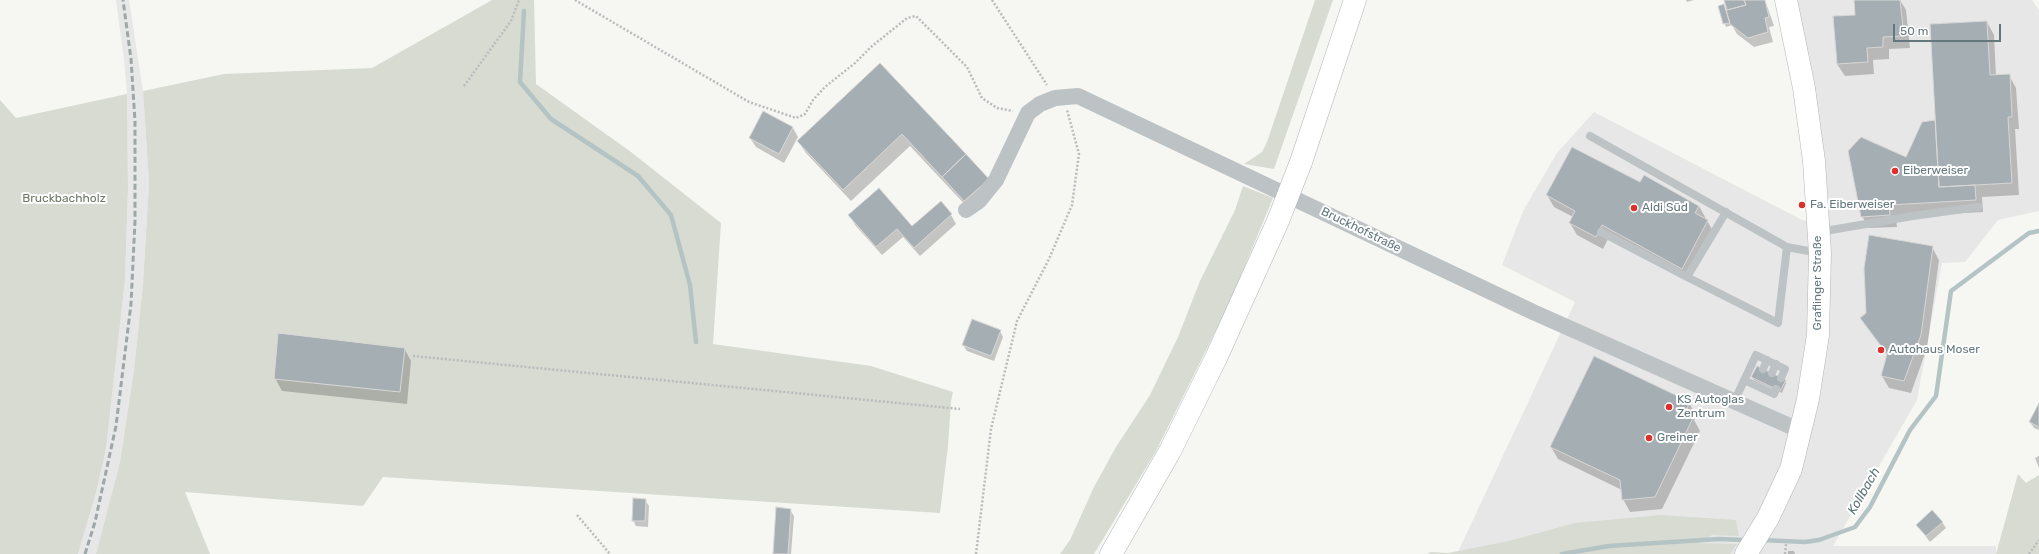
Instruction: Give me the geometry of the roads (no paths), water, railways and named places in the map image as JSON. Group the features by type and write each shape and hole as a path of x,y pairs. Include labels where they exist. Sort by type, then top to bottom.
{"main road":[{"path":"1112,554 1170,451 1216,358 1278,221 1301,162 1355,0"},
{"name":"Graflinger Straße","path":"1749,553 1791,468 1801,431 1818,336 1819,243 1812,146 1804,88 1786,0"}],"street":[{"name":"Bruckhofstraße","path":"966,210 979,201 996,180 1028,113 1040,104 1055,98 1078,96 1534,312 1801,431"}],"lane":[{"path":"1590,136 1787,247 1819,243 1913,216 1978,208"},
{"path":"1687,277 1726,212"},
{"path":"1601,232 1778,323 1787,247"},
{"path":"1734,402 1756,355 1785,369 1781,378"},
{"path":"1763,369 1767,360"},
{"path":"1772,373 1776,364"},
{"path":"1744,380 1766,387 1774,394 1776,389"}],"waterway":[{"path":"524,11 520,82 551,119 638,176 671,215 690,285 696,342"},
{"name":"Kollbach","path":"1762,540 1805,542 1819,540 1855,527 1870,507 1910,430 1936,396 1951,291 2029,233 2039,231"},
{"name":"Kollbach","path":"1562,554 1609,546 1719,539 1746,540"}],"railway":[{"path":"85,554 95,522 116,426 131,304 135,221 135,121 131,59 123,0"}],"place":[{"name":"Eiberweiser","path":"1895,171"},
{"name":"Fa. Eiberweiser","path":"1802,205"},
{"name":"Aldi Süd","path":"1634,208"},
{"name":"Autohaus Moser","path":"1881,350"},
{"name":"KS Autoglas Zentrum","path":"1669,407"},
{"name":"Greiner","path":"1649,438"}],"park label":[{"name":"Bruckbachholz","path":"64,199"}]}
